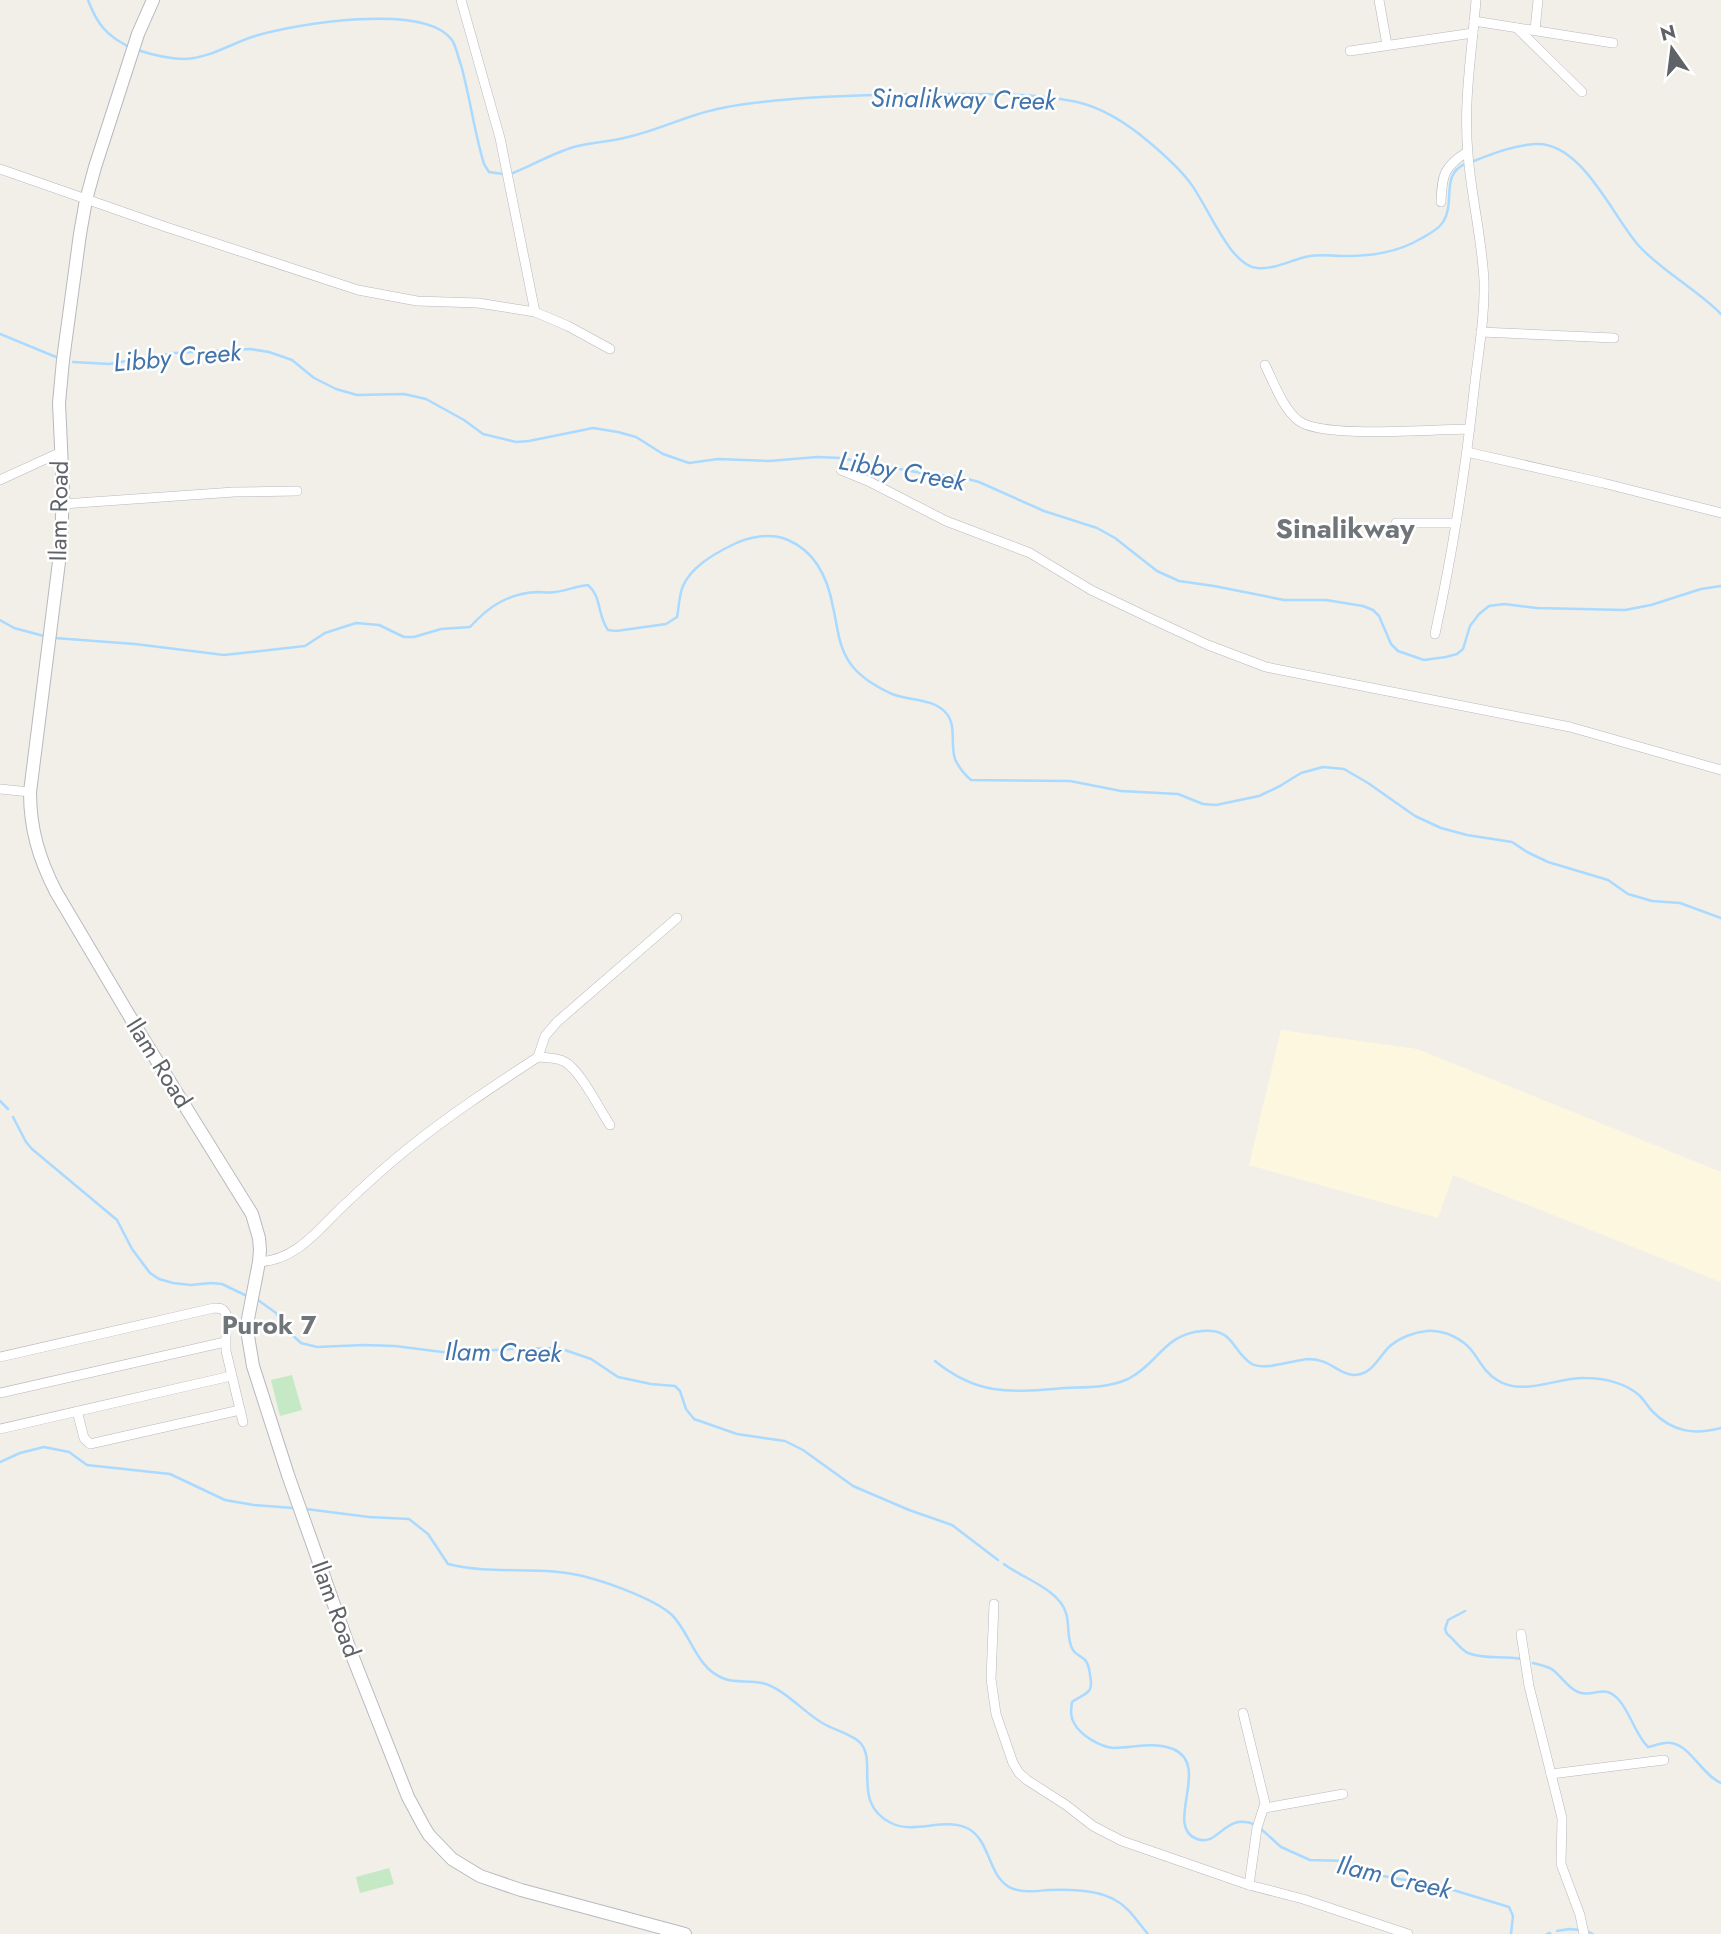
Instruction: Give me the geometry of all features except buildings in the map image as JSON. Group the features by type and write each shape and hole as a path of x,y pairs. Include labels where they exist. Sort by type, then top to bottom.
{"street":[{"name":"Ilam Road","path":"153,0 138,34 86,200 60,384 63,504 54,607 30,792 36,848 45,870 139,1032 252,1214 260,1262 248,1319 253,1366 288,1475 350,1650 408,1797 423,1825 452,1859 480,1876 521,1890 685,1934"},
{"path":"461,0 500,138 535,312"},
{"path":"1380,0 1387,45"},
{"path":"1435,634 1467,452 1481,332 1484,281 1467,152 1467,94 1476,0"},
{"path":"1535,30 1538,0"},
{"path":"1474,21 1613,43"},
{"path":"1515,27 1582,92"},
{"path":"1350,51 1473,33"},
{"path":"1441,202 1444,173 1449,165 1467,152"},
{"path":"0,169 358,290 416,301 478,303 535,312 610,349"},
{"path":"1481,332 1614,338"},
{"path":"1265,365 1291,412 1309,426 1343,431 1470,429"},
{"path":"0,480 61,452"},
{"path":"1467,452 1721,513"},
{"path":"841,470 946,521 1030,553 1091,590 1208,645 1257,663 1570,727 1721,769"},
{"path":"63,504 234,492 297,491"},
{"path":"1396,523 1456,523"},
{"path":"0,789 30,792"},
{"path":"538,1057 545,1036 557,1022 677,918"},
{"path":"260,1262 271,1262 300,1248 404,1152 454,1113 538,1057 565,1062 575,1070 610,1125"},
{"path":"0,1357 220,1308 226,1314 225,1342 243,1422"},
{"path":"0,1392 225,1342"},
{"path":"0,1429 231,1376"},
{"path":"77,1411 84,1438 90,1444 240,1410"},
{"path":"995,1604 991,1679 996,1714 1005,1744 1020,1773 1027,1780 1114,1838 1249,1885 1303,1899 1408,1934"},
{"path":"1521,1634 1529,1686 1562,1818 1561,1864 1580,1915 1584,1934"},
{"path":"1244,1713 1263,1789 1265,1808 1259,1822 1249,1885"},
{"path":"1551,1774 1664,1760"},
{"path":"1265,1808 1343,1794"}],"shaded area":[{"path":"1281,1030 1417,1049 1721,1172 1721,1282 1453,1175 1438,1218 1249,1165"}],"green space":[{"path":"292,1375 302,1410 280,1416 271,1380"},
{"path":"389,1868 394,1884 360,1893 356,1877"}],"waterway":[{"name":"Sinalikway Creek","path":"88,0 103,28 129,47"},
{"name":"Sinalikway Creek","path":"137,50 167,57 194,58 274,31 358,19 415,22 437,28 452,40 456,48 484,164 489,172 503,174"},
{"name":"Sinalikway Creek","path":"513,173 574,147 628,137 710,111 748,103 892,95 999,94 1046,97 1096,108 1141,136 1188,180 1237,256 1247,265 1264,268 1314,255 1353,256 1384,253 1413,243 1434,231 1443,222 1447,214 1450,182 1457,169 1465,164"},
{"name":"Sinalikway Creek","path":"1474,161 1497,152 1536,144 1553,147 1568,155 1595,183 1639,246 1721,314"},
{"name":"Libby Creek","path":"0,334 56,357"},
{"name":"Libby Creek","path":"73,362 109,364 174,353 250,349 292,360 314,378 336,389 357,395 404,394 426,399 483,434 516,442 593,428 636,437 663,454 689,463 718,459 769,461 841,458 932,475 956,476 979,482 1044,511 1097,528 1115,538 1157,571 1179,581 1284,600 1326,600 1363,606 1379,616 1391,644 1398,651 1424,660 1457,654 1463,649 1470,626 1489,606 1504,604 1537,608 1625,610 1721,586"},
{"path":"55,638 224,655 305,646 325,633 356,623 379,625 404,637 414,637 441,629 470,627 492,607 518,595 588,585 595,595 608,630 666,624 677,617 683,586 704,562 738,542 760,536 774,536 798,545 819,568 831,597 841,646 857,671 892,694 928,702 946,713 951,723 955,759 971,780 1070,781 1121,791 1178,794 1203,804 1216,805 1259,796 1301,773 1323,767 1344,769 1415,816 1441,828 1512,842 1548,862 1608,880 1628,894 1652,901 1680,903 1721,918"},
{"path":"0,620 14,628 44,636"},
{"name":"Ilam Creek","path":"0,1101 8,1109"},
{"name":"Ilam Creek","path":"13,1117 32,1149 117,1220 132,1249 150,1273 173,1283 222,1284 247,1296"},
{"name":"Ilam Creek","path":"258,1300 276,1313 288,1331 301,1343 317,1347 395,1346 450,1353 559,1348 591,1359 618,1377 675,1386 694,1419 737,1434 785,1441 803,1450 853,1486 952,1525 998,1560"},
{"path":"935,1361 967,1381 997,1390 1029,1391 1097,1386 1128,1379 1147,1366 1170,1344 1189,1333 1213,1331 1227,1337 1245,1359 1258,1366 1309,1359 1353,1375 1374,1366 1389,1347 1402,1338 1435,1331 1448,1334 1466,1344 1484,1369 1507,1385 1529,1387 1574,1378 1607,1380 1634,1391 1661,1419 1676,1428 1693,1431 1721,1428"},
{"path":"0,1462 44,1447 69,1452 87,1465 170,1474 225,1500 293,1508"},
{"path":"306,1509 409,1519 428,1534 448,1564 572,1574 610,1584 645,1598 672,1615 700,1659 715,1674 729,1680 770,1686 824,1724 857,1740 867,1757 871,1804 878,1814 891,1823 910,1827 950,1824 969,1829 982,1842 998,1876 1011,1888 1025,1891 1074,1890 1108,1896 1125,1907 1148,1934"},
{"name":"Ilam Creek","path":"1004,1564 1056,1597 1066,1613 1071,1646 1087,1663 1091,1681 1090,1690 1072,1702 1072,1718 1081,1732 1091,1740 1109,1747 1158,1745 1173,1749 1184,1757 1189,1781 1184,1822 1188,1832 1197,1839 1211,1838 1237,1822 1256,1825"},
{"path":"1465,1611 1448,1620 1445,1629 1462,1649 1481,1656 1521,1659"},
{"path":"1533,1663 1553,1670 1578,1692 1589,1694 1603,1691 1613,1695 1619,1700 1648,1747 1665,1743 1678,1745 1721,1783"},
{"name":"Ilam Creek","path":"1260,1828 1281,1847 1310,1860 1347,1861 1377,1875 1440,1886 1509,1907 1513,1916 1511,1934"},
{"name":"Ilam Creek","path":"1557,1931 1580,1930"},
{"name":"Ilam Creek","path":"1589,1932 1593,1934"}],"district":[{"name":"Sinalikway","path":"1345,528"},
{"name":"Purok 7","path":"269,1325"}]}
